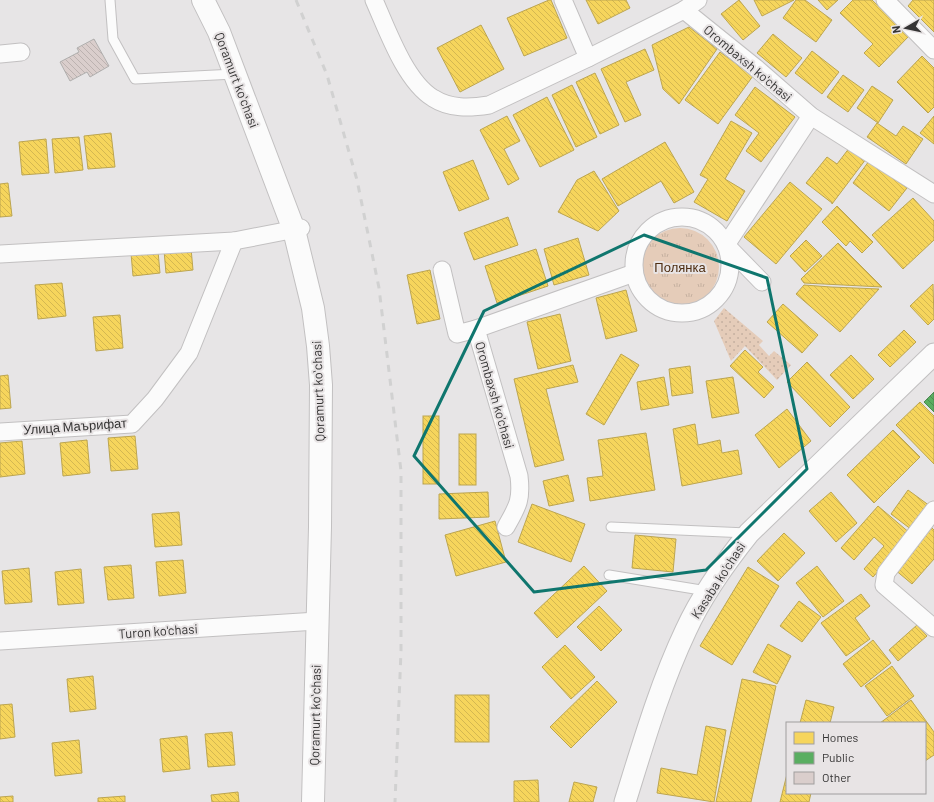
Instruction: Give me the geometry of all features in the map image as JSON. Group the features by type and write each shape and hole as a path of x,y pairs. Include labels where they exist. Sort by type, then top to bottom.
{"main road":[{"name":"Qoramurt koʻchasi","path":"203,0 219,32 297,229 313,308 321,385 320,527 314,802"},
{"name":"Qoramurt koʻchasi","path":"212,0 228,32 297,229 320,306 326,346 329,385 328,529 322,802"}],"street":[{"path":"374,0 402,61 414,81 433,98 448,104 475,108 489,105 588,58 684,10 698,0"},
{"path":"563,0 588,58"},
{"path":"885,0 934,50"},
{"name":"Orombaxsh ko'chasi","path":"684,10 756,68 811,116 934,194"},
{"path":"0,54 21,52"},
{"path":"762,282 726,244 713,228 695,218 681,217 667,219 655,225 645,234 637,246 634,260 634,273 640,289 650,302 664,311 680,314 696,312 711,304 723,292 729,277 730,260 726,244 811,116"},
{"path":"0,254 234,241 297,229"},
{"name":"Улица Маърифат","path":"0,432 132,424 155,399 189,353 234,241"},
{"path":"442,270 457,334 476,329"},
{"name":"Orombaxsh ko'chasi","path":"506,528 519,504 521,491 519,476 476,329 634,273"},
{"name":"Kasaba ko'chasi","path":"625,802 670,664 686,628 707,591 727,561 749,533 934,354"},
{"path":"934,510 886,572 884,585 934,628"},
{"name":"Turon ko'chasi","path":"0,640 317,620"}],"lane":[{"path":"110,0 113,40 135,79 235,74"},
{"path":"611,527 749,533"},
{"path":"609,575 707,591"}],"highlighted area":[{"path":"644,235 767,278 807,469 706,570 534,592 414,456 484,311"}],"green space":[{"name":"Полянка","path":"680,228 695,231 708,239 716,252 719,267 716,282 708,295 695,303 680,306 665,303 652,295 644,282 641,267 644,252 652,239 665,231"},
{"path":"724,308 763,341 759,345 769,356 774,351 791,365 777,380 745,346 731,361 714,321"}],"building: Homes":[{"path":"551,0 567,38 524,56 507,18"},
{"path":"586,0 626,0 630,8 598,24"},
{"path":"739,0 760,26 743,40 721,14"},
{"path":"754,0 794,0 762,16"},
{"path":"796,0 805,0 832,20 816,42 783,18"},
{"path":"818,0 838,0 827,10"},
{"path":"853,0 872,0 909,36 879,67 864,53 873,44 840,13"},
{"path":"913,0 934,0 934,32 908,6"},
{"path":"481,25 504,69 460,92 437,48"},
{"path":"689,27 717,49 679,104 663,89 652,45"},
{"path":"773,34 802,58 786,77 757,53"},
{"path":"645,49 654,70 626,82 641,115 625,122 601,69"},
{"path":"812,51 839,72 822,94 795,73"},
{"path":"720,52 753,76 718,124 685,100"},
{"path":"922,56 934,68 934,107 928,113 897,82"},
{"path":"595,73 619,125 600,134 576,82"},
{"path":"843,75 864,90 848,112 827,97"},
{"path":"572,85 597,137 576,147 552,95"},
{"path":"872,86 893,100 878,123 857,108"},
{"path":"755,87 795,117 761,162 746,151 759,133 735,115"},
{"path":"547,97 574,150 540,167 513,115"},
{"path":"507,116 520,141 504,149 519,179 508,185 480,130"},
{"path":"934,116 934,144 920,133"},
{"path":"731,121 752,133 725,179 745,191 727,221 694,202 708,179 700,175"},
{"path":"877,123 896,136 903,126 923,139 906,164 867,137"},
{"path":"111,133 115,167 88,169 84,136"},
{"path":"79,137 83,170 55,173 52,139"},
{"path":"46,139 49,173 22,175 19,142"},
{"path":"665,142 694,192 674,203 661,181 618,206 602,179"},
{"path":"850,147 866,159 832,204 806,183 827,157 837,164"},
{"path":"473,160 489,199 459,211 443,172"},
{"path":"869,161 907,188 889,211 853,183"},
{"path":"594,171 619,211 598,231 558,212 577,180"},
{"path":"790,182 822,209 776,264 744,237"},
{"path":"8,183 12,216 0,217 0,184"},
{"path":"913,198 934,221 934,240 903,269 872,235"},
{"path":"837,206 873,242 862,253 850,241 846,246 822,222"},
{"path":"508,217 518,245 474,260 464,233"},
{"path":"190,237 193,270 166,273 163,239"},
{"path":"578,238 589,275 554,285 544,249"},
{"path":"157,240 160,273 133,276 130,242"},
{"path":"806,240 822,256 805,272 790,256"},
{"path":"838,243 882,287 804,283 801,279"},
{"path":"536,249 548,286 497,303 485,266"},
{"path":"430,270 440,319 417,324 407,275"},
{"path":"62,283 66,316 38,319 35,285"},
{"path":"933,284 934,319 928,325 910,306"},
{"path":"804,285 879,289 840,332 796,294"},
{"path":"626,290 637,331 606,339 596,298"},
{"path":"783,304 818,335 802,353 767,322"},
{"path":"560,314 571,361 538,369 527,322"},
{"path":"120,315 123,348 96,351 93,317"},
{"path":"904,330 916,342 890,367 878,355"},
{"path":"745,350 763,367 758,372 774,387 764,398 730,366"},
{"path":"621,354 639,365 604,425 586,414"},
{"path":"851,355 874,379 853,399 830,375"},
{"path":"807,362 850,407 830,427 787,382"},
{"path":"573,365 578,382 546,389 564,460 535,467 514,379"},
{"path":"690,366 693,393 672,396 669,369"},
{"path":"8,375 11,408 0,409 0,376"},
{"path":"664,377 669,405 641,410 637,382"},
{"path":"733,377 739,413 712,418 706,381"},
{"path":"920,402 934,416 934,464 896,425"},
{"path":"787,409 811,441 779,468 755,435"},
{"path":"423,416 439,416 439,484 423,484"},
{"path":"695,424 698,445 720,440 722,453 738,450 742,474 682,486 673,429"},
{"path":"893,430 920,457 874,503 847,475"},
{"path":"646,433 655,490 590,501 587,478 603,476 598,440"},
{"path":"459,434 476,434 476,485 459,485"},
{"path":"135,436 138,469 111,471 108,438"},
{"path":"87,440 90,473 63,476 60,443"},
{"path":"22,441 25,474 0,477 0,443"},
{"path":"568,475 574,501 549,506 543,481"},
{"path":"908,490 930,506 912,530 891,514"},
{"path":"488,492 489,517 439,519 439,494"},
{"path":"831,492 857,523 836,542 809,511"},
{"path":"532,504 585,524 571,562 518,542"},
{"path":"878,506 911,534 873,577 864,569 884,546 874,537 854,560 841,548"},
{"path":"179,512 182,545 155,547 152,514"},
{"path":"495,521 506,562 456,576 445,535"},
{"path":"931,527 934,530 934,559 912,584 894,569"},
{"path":"784,533 805,553 778,581 757,561"},
{"path":"635,535 676,539 673,572 632,568"},
{"path":"183,560 186,593 159,596 156,562"},
{"path":"131,565 134,598 108,600 104,567"},
{"path":"584,566 607,591 557,638 534,613"},
{"path":"817,566 844,601 823,617 796,583"},
{"path":"748,567 779,586 732,665 700,646"},
{"path":"29,568 32,602 5,604 2,571"},
{"path":"81,569 84,603 58,605 55,572"},
{"path":"861,594 870,606 855,618 870,639 846,656 821,623"},
{"path":"799,601 821,617 802,642 780,626"},
{"path":"599,606 622,630 601,651 577,627"},
{"path":"917,625 927,636 898,661 889,650"},
{"path":"873,640 891,663 861,687 843,664"},
{"path":"768,644 791,656 777,684 753,672"},
{"path":"565,645 595,677 571,699 542,667"},
{"path":"892,666 914,696 887,716 865,686"},
{"path":"93,676 96,709 70,712 67,679"},
{"path":"742,679 776,686 751,802 716,802"},
{"path":"597,681 617,702 571,748 550,727"},
{"path":"455,695 489,695 489,742 455,742"},
{"path":"806,700 834,707 830,722 800,722"},
{"path":"911,700 934,732 934,755 926,760 926,722 881,722"},
{"path":"12,704 15,737 0,739 0,705"},
{"path":"706,726 726,730 714,802 657,793 661,768 697,775"},
{"path":"232,732 235,765 208,767 205,734"},
{"path":"187,736 190,769 163,772 160,739"},
{"path":"79,740 82,773 55,776 52,743"},
{"path":"786,778 786,794 811,794 809,802 780,802"},
{"path":"538,780 539,802 514,802 514,781"},
{"path":"574,782 597,787 593,802 569,802"},
{"path":"238,792 239,802 212,802 211,795"},
{"path":"13,796 13,802 0,802 0,797"},
{"path":"125,796 125,802 98,802 98,798"}],"building: Public":[{"path":"934,392 934,412 924,402"}],"building: Other":[{"path":"94,39 109,66 90,77 87,72 70,81 60,62 79,52 77,48"}],"railway":[{"path":"296,0 327,75 357,180 379,288 401,471 401,651 395,802"}]}
